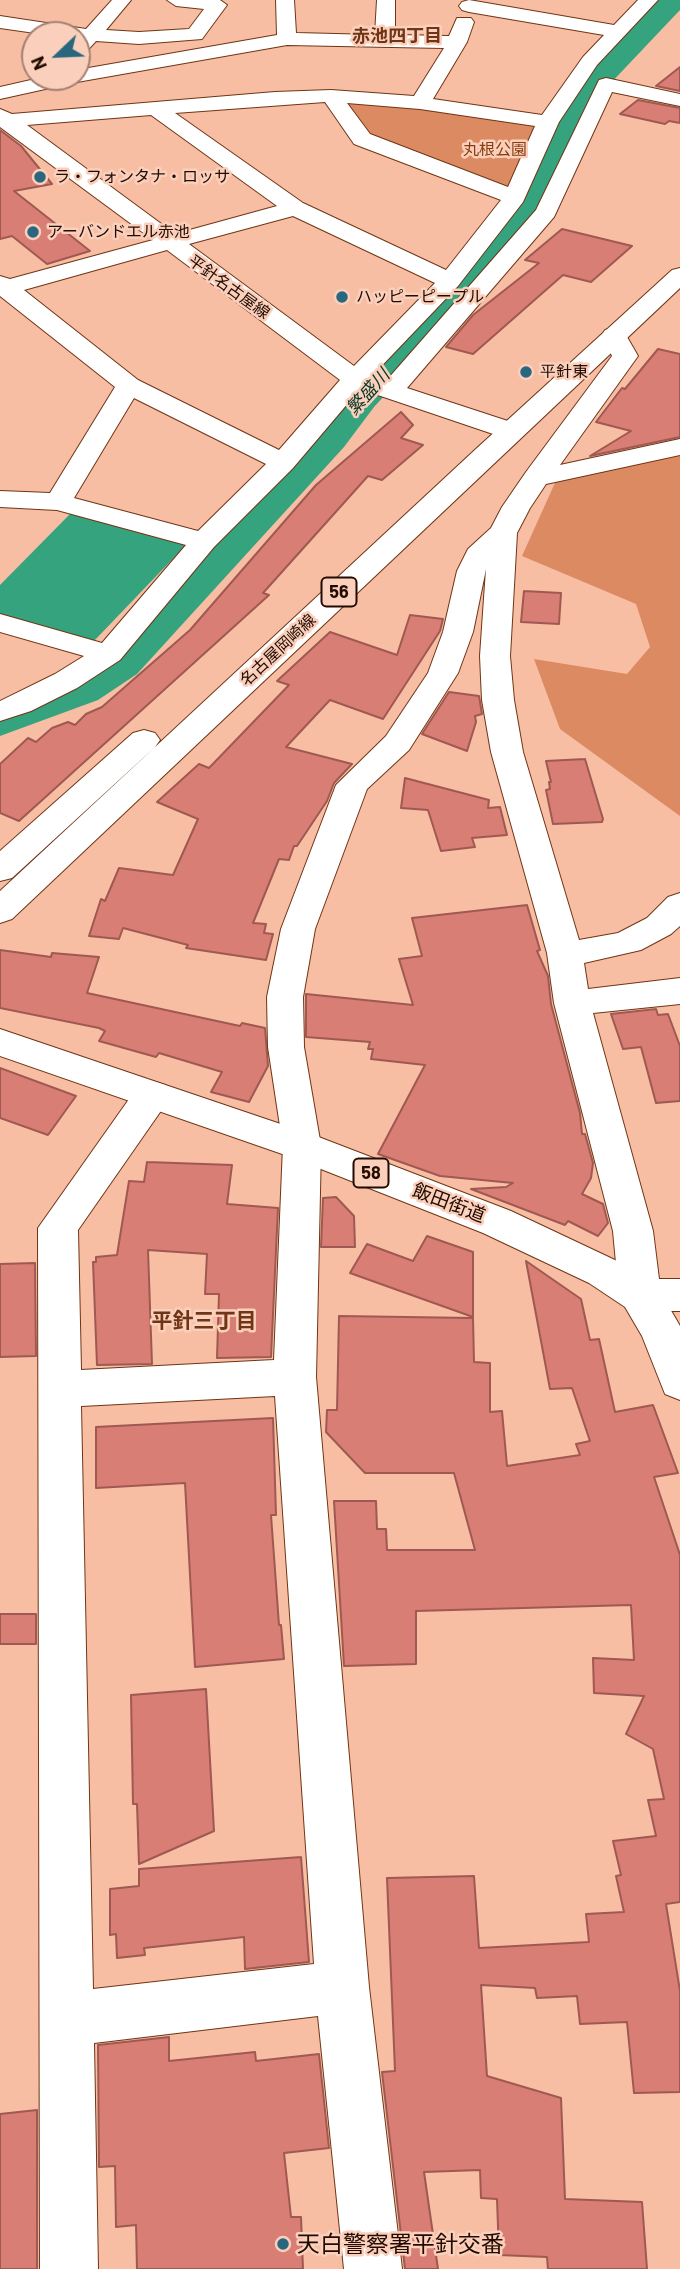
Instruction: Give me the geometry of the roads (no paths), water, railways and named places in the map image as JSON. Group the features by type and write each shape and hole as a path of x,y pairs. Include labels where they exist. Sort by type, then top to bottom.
{"street":[{"path":"91,34 122,0"},
{"path":"176,0 217,5 195,35"},
{"path":"285,0 286,37"},
{"path":"384,41 386,0"},
{"path":"0,712 54,687 109,654 204,541 283,462 450,281 515,197 548,122 590,61 649,0"},
{"path":"420,103 457,42 468,3 617,31"},
{"path":"0,22 21,27"},
{"path":"91,42 195,35 457,42"},
{"path":"91,69 286,37"},
{"path":"390,392 546,212 606,84 680,100"},
{"path":"0,93 21,87"},
{"path":"2,119 331,96 420,103 548,122"},
{"path":"331,96 362,139 515,197"},
{"path":"155,107 295,208 450,281"},
{"name":"平針名古屋線","path":"2,119 357,380 499,427"},
{"path":"3,287 295,208"},
{"name":"名古屋岡崎線","path":"0,911 680,249"},
{"name":"名古屋岡崎線","path":"0,870 299,600 499,427 614,335 680,275"},
{"path":"3,287 129,385 283,462"},
{"path":"614,335 625,355 516,507 503,533 495,656 498,701 507,752 565,953 572,1003 633,1231 640,1295 680,1294"},
{"path":"58,502 129,385"},
{"path":"536,478 680,447"},
{"path":"0,499 58,502 204,541"},
{"path":"373,2269 342,1987 295,1377 302,1146 286,1047 285,997 298,929 352,785 398,743 443,673 458,632 471,571 482,549 503,533"},
{"path":"0,623 109,654"},
{"path":"565,953 597,950 629,942 659,926 680,905"},
{"path":"572,1003 680,991"},
{"name":"飯田街道","path":"0,1042 302,1146 497,1222 603,1272 640,1295 662,1332 680,1382"},
{"path":"69,2269 58,1228 152,1095"},
{"path":"59,1389 295,1377"},
{"path":"65,2019 342,1987"}],"waterway":[{"name":"繁盛川","path":"0,720 80,689 119,663 153,628 329,438 359,398 525,220 592,83 672,0"}],"place":[{"name":"ラ・フォンタナ・ロッサ","path":"40,177"},
{"name":"アーバンドエル赤池","path":"33,232"},
{"name":"ハッピーピープル","path":"342,297"},
{"name":"平針東","path":"526,372"},
{"name":"天白警察署平針交番","path":"283,2244"}],"district":[{"name":"赤池四丁目","path":"397,36"},
{"name":"平針三丁目","path":"204,1321"}],"park label":[{"name":"丸根公園","path":"495,150"}]}
